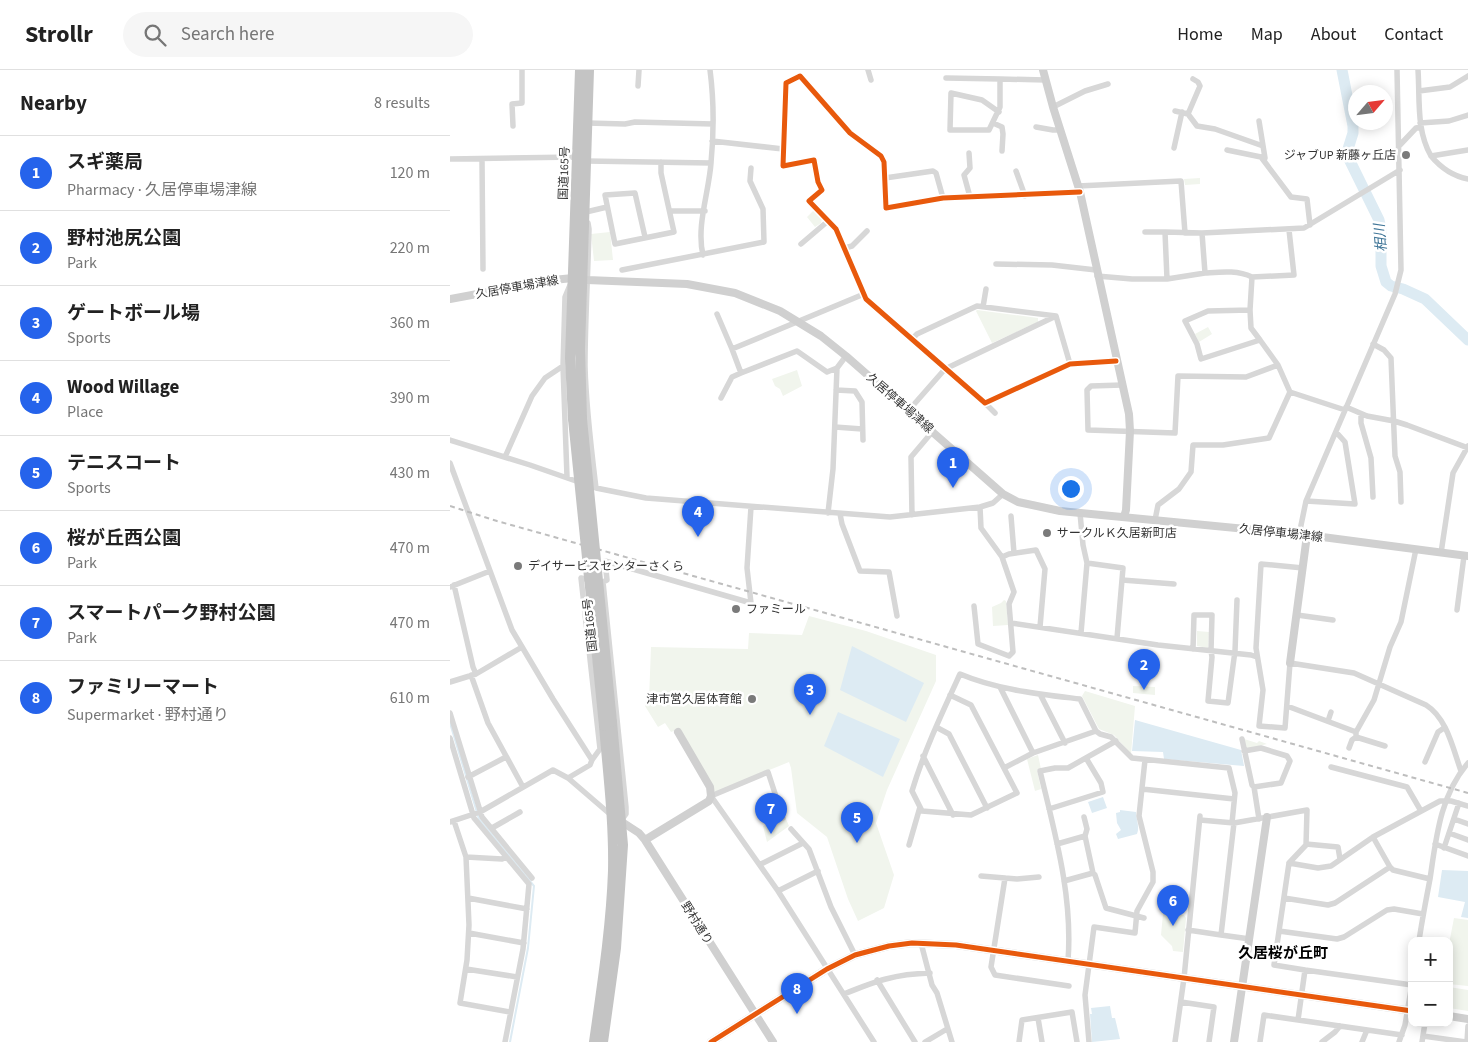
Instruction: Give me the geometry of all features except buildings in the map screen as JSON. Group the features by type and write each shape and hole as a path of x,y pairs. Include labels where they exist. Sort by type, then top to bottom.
{"highway":[{"name":"国道165号","path":"580,70 581,279"},
{"name":"国道165号","path":"589,70 587,123 581,159 585,208 581,279 570,358 608,724 624,845 617,939 603,1042"},
{"name":"国道165号","path":"594,1042 609,922 612,872 608,724"}],"street":[{"path":"513,126 512,104 522,104 522,70"},
{"path":"638,86 639,70"},
{"path":"702,255 700,241 711,163 712,141 713,94 710,70"},
{"path":"795,70 850,133 881,156 884,162 886,208 944,198 1025,196 1079,189 1181,181 1185,233"},
{"path":"868,70 871,80"},
{"path":"1043,70 1079,189 1129,414 1130,431 1126,510 1124,517"},
{"path":"1303,568 1261,564 1256,648 1263,690 1259,726 1285,728 1290,663 1303,568 1306,501 1395,294 1402,270 1397,70"},
{"path":"1418,70 1420,125 1425,144 1438,165 1456,176 1468,179"},
{"path":"800,76 786,82 783,166 814,160 818,182 822,190 810,201 836,229 866,299 994,413"},
{"path":"1419,90 1450,87 1468,76"},
{"path":"946,78 1046,80"},
{"path":"999,112 982,100 951,93 950,130 989,130 999,112 1000,79"},
{"path":"1174,148 1182,112 1200,86 1193,79"},
{"path":"1053,108 1085,91 1108,84"},
{"path":"1182,112 1197,126 1215,129 1264,146"},
{"path":"1399,146 1420,125 1449,121 1468,115"},
{"path":"1260,121 1264,161"},
{"path":"587,123 712,124"},
{"path":"993,123 1002,127 1002,151"},
{"path":"1036,126 1061,130"},
{"path":"712,141 783,150"},
{"path":"1228,150 1261,157 1291,197 1306,199 1310,225"},
{"path":"1431,156 1468,150"},
{"path":"969,153 970,168 964,175 970,197"},
{"path":"450,159 581,159 711,163"},
{"path":"482,160 483,269"},
{"path":"645,237 635,193 605,196 615,244 674,232 661,173 661,162"},
{"path":"622,270 764,242 763,209 750,181 751,168"},
{"path":"1144,232 1202,233 1289,230 1310,225 1400,170"},
{"path":"885,178 945,171"},
{"path":"1016,171 1025,196"},
{"path":"936,173 944,198"},
{"path":"585,208 607,207"},
{"path":"670,211 705,211"},
{"path":"801,244 828,220"},
{"path":"996,264 1052,265 1132,279 1167,279 1205,273 1231,272 1252,277 1294,275 1289,230"},
{"path":"845,248 852,246 867,231"},
{"path":"1165,232 1167,279"},
{"path":"1202,233 1205,273"},
{"path":"1155,520 1158,505 1179,490 1191,472 1193,445 1223,445 1269,438 1290,392 1278,365 1251,328 1252,277"},
{"name":"久居停車場津線","path":"450,299 553,280 581,279 672,282 744,296 780,311 821,336 1004,494 1018,502 1080,513 1303,535 1466,556"},
{"name":"国道165号","path":"567,477 563,366 565,297 581,279"},
{"name":"国道165号","path":"581,279 588,427 592,443 596,488"},
{"path":"983,307 986,289"},
{"path":"732,349 864,294"},
{"path":"912,338 977,306 1056,316"},
{"path":"1250,310 1208,311 1185,321 1197,344 1201,359 1260,340"},
{"path":"717,314 741,373"},
{"path":"1056,316 1070,364"},
{"path":"908,410 945,368 1056,316"},
{"path":"1373,344 1384,350 1391,358 1395,456 1400,472 1401,502"},
{"path":"721,398 732,377 797,351 827,372 837,368 846,356"},
{"path":"985,403 1070,364 1116,361"},
{"path":"1122,385 1091,386 1086,390 1088,430 1174,433 1178,376 1246,377 1278,365"},
{"path":"505,457 532,396 545,378 563,366"},
{"path":"828,513 833,469 837,368"},
{"path":"836,390 855,392 862,402 863,440"},
{"path":"1290,392 1361,414 1394,421 1468,447 1453,473 1441,553"},
{"path":"1361,414 1360,423 1371,458 1373,497"},
{"path":"835,427 862,429"},
{"path":"912,514 911,457 933,432"},
{"path":"1306,501 1356,504 1345,442 1336,432"},
{"path":"450,440 596,488 646,498 890,517 980,507 993,504 1004,494"},
{"path":"450,464 512,630 592,760"},
{"path":"568,778 590,765 600,748 581,578 606,582 605,561 751,602 747,568 751,507"},
{"path":"974,606 978,644 1009,656 1013,652 1009,604 1014,592 1002,556 981,528 980,507"},
{"path":"1080,513 1082,545 1087,563 1081,633"},
{"path":"840,514 860,571 889,572 897,616"},
{"path":"1011,516 1014,553"},
{"path":"1349,748 1374,700 1390,646 1401,622 1416,549"},
{"path":"1002,556 1036,550 1045,568 1040,627"},
{"path":"1457,610 1466,556"},
{"path":"1087,563 1123,568 1117,638"},
{"path":"490,571 452,586 473,675 488,723 523,787"},
{"path":"1122,580 1174,584"},
{"path":"603,582 626,799 626,814 621,821"},
{"path":"1193,649 1194,615 1212,615 1212,657 1208,701 1228,703 1235,650 1237,600"},
{"path":"1297,615 1333,620"},
{"path":"1011,623 1257,657"},
{"path":"450,682 473,675 522,647"},
{"path":"1290,663 1345,671 1380,684 1431,708 1438,715 1461,771"},
{"path":"950,695 971,705 1017,793 970,816 922,811 912,791 923,756 950,695 960,674 978,682 1000,687 1080,698 1096,731 1111,737 1130,757 1229,768 1235,793 1221,935"},
{"path":"1000,687 1033,754"},
{"path":"1040,694 1065,742"},
{"path":"1287,706 1328,721 1384,746"},
{"path":"1328,721 1331,712"},
{"path":"450,713 477,813 492,828 532,878"},
{"path":"936,727 949,734 987,808"},
{"path":"1425,762 1438,732 1444,728"},
{"path":"1004,768 1033,754 1096,731"},
{"path":"645,840 709,802 711,796 710,788 678,732"},
{"path":"450,738 466,777"},
{"path":"1234,1042 1250,939 1263,818 1242,739"},
{"path":"1068,961 1067,895 1040,772 1055,768 1068,768 1116,741"},
{"path":"1244,751 1261,748 1288,756 1290,761 1281,783 1254,787"},
{"path":"923,756 953,815"},
{"path":"466,777 506,757"},
{"path":"1049,809 1103,792 1101,784 1086,758"},
{"path":"1089,1042 1085,995 1094,927 1135,933 1138,911 1154,877 1140,822 1145,760"},
{"path":"1420,937 1441,814 1461,771 1468,763"},
{"path":"1331,767 1407,788 1421,811"},
{"path":"510,1012 460,1002 466,968 469,932 468,898 466,857 452,822 477,813 553,770 568,778 611,815"},
{"path":"711,796 768,772 782,818"},
{"path":"1142,789 1234,799"},
{"path":"711,796 761,864 874,1042"},
{"path":"1289,863 1323,868 1331,866 1373,837 1440,801 1447,800 1468,806"},
{"path":"1444,848 1459,803"},
{"path":"909,845 920,808"},
{"path":"1174,1042 1184,978 1200,818 1233,823 1307,810 1306,844 1289,863 1274,966 1408,984"},
{"path":"492,828 520,812"},
{"path":"477,813 474,818 529,884 524,943 505,1042"},
{"path":"1441,814 1468,824"},
{"name":"野村通り","path":"611,815 639,833 645,840 772,1042"},
{"path":"1084,817 1093,873 1096,875 1106,908 1144,918"},
{"path":"1438,828 1468,840"},
{"path":"791,829 809,849 831,907 855,955"},
{"path":"1057,844 1086,836"},
{"path":"1373,837 1393,870 1430,879"},
{"path":"761,864 803,843"},
{"path":"1306,844 1338,847 1340,859"},
{"path":"1435,844 1468,856"},
{"path":"466,857 502,859 506,857"},
{"path":"1284,898 1328,905 1335,904 1390,867"},
{"path":"778,891 818,871"},
{"path":"1064,880 1093,873"},
{"path":"981,876 1017,879 1039,877"},
{"path":"1005,878 992,967 996,975 1069,986"},
{"path":"468,898 527,909"},
{"path":"1279,931 1337,939 1344,937 1387,910 1394,909 1423,914"},
{"path":"1188,930 1250,939"},
{"path":"469,932 524,943"},
{"path":"711,1042 827,968 855,955 889,946 921,943 994,950 1408,1011"},
{"path":"921,943 932,985 937,993 952,1042"},
{"path":"466,968 517,978"},
{"path":"1298,1020 1305,970"},
{"path":"844,994 877,980 906,974 930,973"},
{"path":"877,980 915,1042"},
{"path":"1180,1002 1214,1007 1209,1042"},
{"path":"1019,1042 1022,1020 1072,1012 1077,1042"},
{"path":"1260,1042 1264,1015 1402,1035"},
{"path":"1399,1042 1408,1017"},
{"path":"1453,1017 1468,1019"},
{"path":"1038,1018 1042,1042"},
{"path":"1322,1042 1340,1026"},
{"path":"1422,1039 1467,1042 1468,1026"},
{"path":"925,1042 947,1029"},
{"path":"1362,1042 1367,1030"}],"shaded area":[{"path":"1200,178 1200,184 1185,185 1184,179"},
{"path":"814,210 822,219 821,223 815,227 807,217"},
{"path":"610,232 613,260 594,261 591,234"},
{"path":"977,310 1038,318 1038,322 992,343"},
{"path":"1208,327 1212,334 1199,342 1195,334"},
{"path":"797,370 802,386 783,396 772,379"},
{"path":"1004,600 1006,601 1008,625 993,626 992,607"},
{"path":"809,616 866,631 936,655 936,681 887,790 876,823 894,875 884,908 858,921 848,899 827,837 797,813 789,762 715,792 681,730 671,732 665,723 658,727 645,706 649,700 651,647 748,649 749,633 802,635"},
{"path":"1197,631 1209,632 1208,648 1197,646"},
{"path":"852,646 924,683 906,722 840,690"},
{"path":"1133,686 1155,687 1155,695 1133,693"},
{"path":"1085,691 1135,706 1131,754 1114,735 1099,729 1082,696"},
{"path":"838,712 900,739 883,777 824,746"},
{"path":"1135,720 1241,750 1244,766 1164,759 1163,752 1132,751"},
{"path":"1244,739 1257,743 1259,741 1267,744 1246,749"},
{"path":"1038,755 1041,769 1037,770 1041,789 1035,791 1027,759"},
{"path":"1103,797 1107,808 1092,813 1088,802"},
{"path":"1120,810 1136,812 1137,834 1118,839 1116,834 1121,830 1117,823 1116,813 1120,812"},
{"path":"786,819 789,826 767,842 763,826"},
{"path":"1442,870 1468,871 1468,918 1461,917 1465,902 1438,897"},
{"path":"1163,914 1184,915 1186,918 1183,952 1173,951 1172,946 1161,935"},
{"path":"1454,918 1468,920 1468,986 1453,984 1453,937 1450,937"},
{"path":"1453,988 1468,990 1468,1011 1453,1009"},
{"path":"1110,1006 1112,1018 1115,1018 1120,1039 1092,1042 1091,1008"}],"waterway":[{"name":"相川","path":"1342,70 1353,126 1348,149 1349,159 1379,220 1381,229 1381,266 1386,282 1391,286 1425,299 1468,340"},
{"path":"450,723 479,819 534,886 528,948 510,1042"}],"railway":[{"path":"450,506 497,521 1468,793"}],"cycle path":[{"path":"1080,192 943,198 886,208 884,162 881,156 850,133 800,76 786,83 783,166 814,160 818,182 822,190 809,201 836,229 866,299 985,403 1070,364 1116,361"},
{"path":"711,1042 827,969 855,955 889,946 912,943 956,945 1408,1010"}],"place":[{"name":"ジャブUP 新藤ヶ丘店","path":"1406,155"},
{"name":"スギ薬局","path":"953,488"},
{"name":"サークルＫ久居新町店","path":"1047,533"},
{"name":"Wood Willage","path":"698,537"},
{"name":"デイサービスセンターさくら","path":"518,566"},
{"name":"ファミール","path":"736,609"},
{"name":"野村池尻公園","path":"1144,690"},
{"name":"津市営久居体育館","path":"752,699"},
{"name":"ゲートボール場","path":"810,715"},
{"name":"スマートパーク野村公園","path":"771,834"},
{"name":"テニスコート","path":"857,843"},
{"name":"桜が丘西公園","path":"1173,926"},
{"name":"ファミリーマート","path":"797,1014"}],"district":[{"name":"久居桜が丘町","path":"1283,953"}]}
